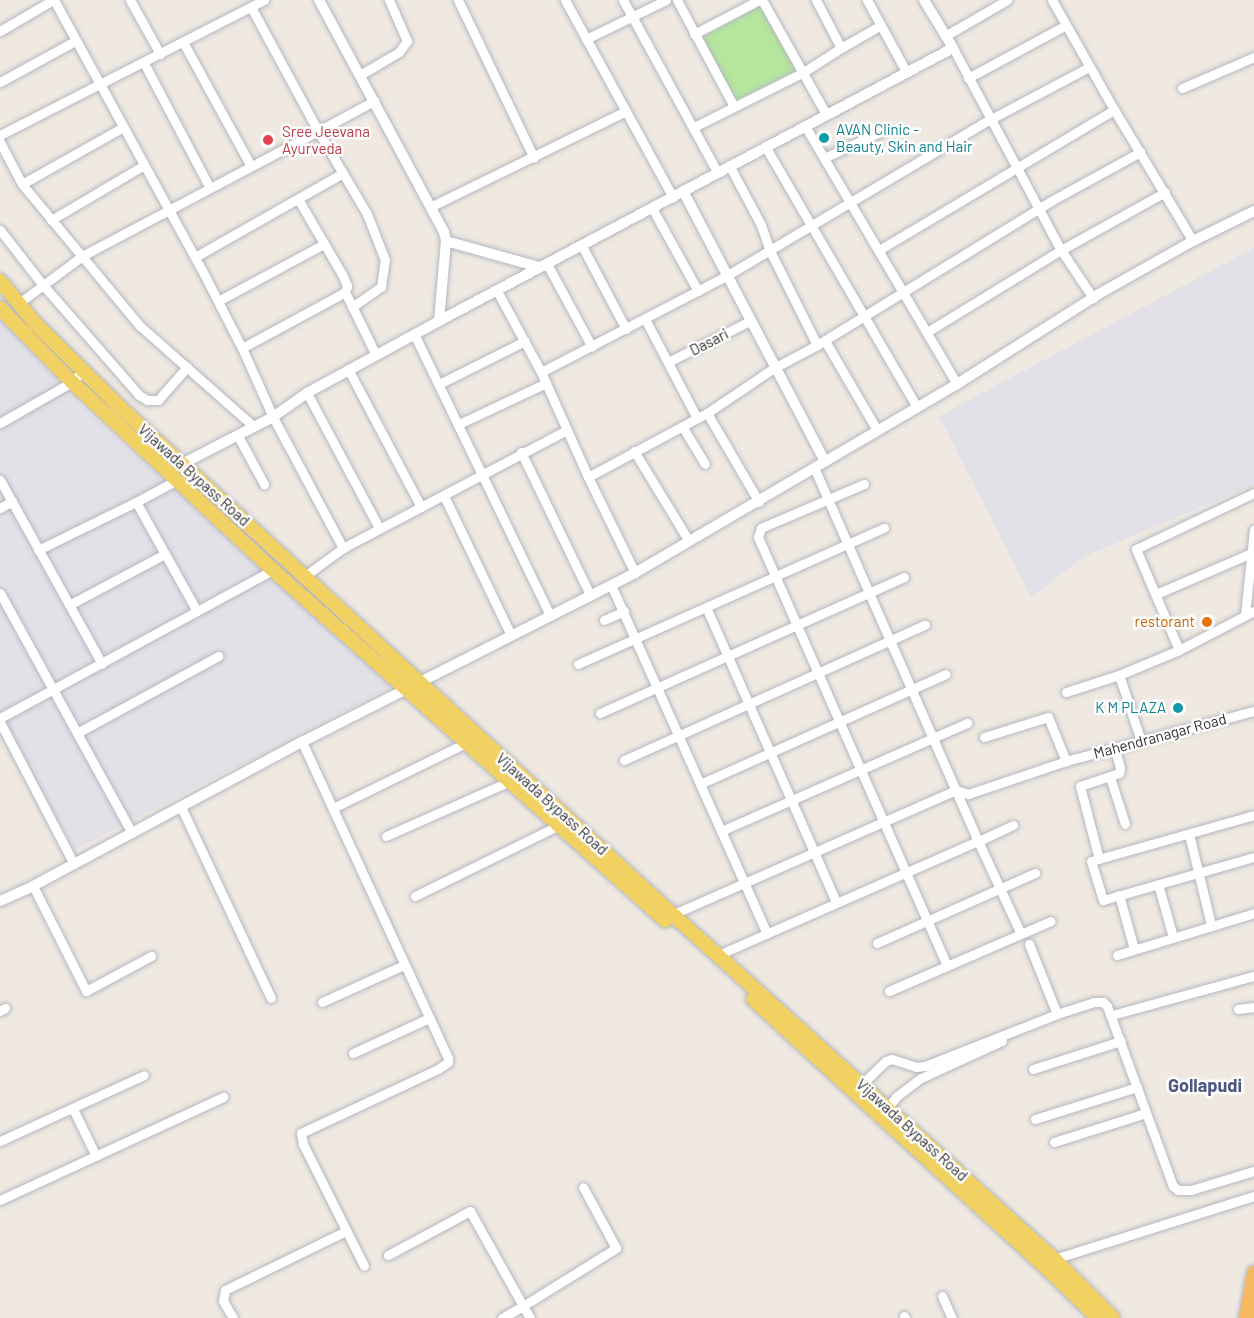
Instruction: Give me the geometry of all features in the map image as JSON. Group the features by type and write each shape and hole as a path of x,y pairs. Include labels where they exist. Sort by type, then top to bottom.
{"highway":[{"path":"1246,1318 1254,1273"}],"main road":[{"name":"Vijawada Bypass Road","path":"0,281 83,370 305,576 468,742 559,825 718,955 1054,1259 1113,1318"},
{"name":"Vijawada Bypass Road","path":"0,308 72,382 273,570 414,685 669,917 1098,1318"}],"street":[{"path":"0,31 54,0 243,348 273,417 343,548"},
{"path":"130,0 160,54"},
{"path":"0,135 100,86 264,0"},
{"path":"319,0 446,241 439,321"},
{"path":"360,75 399,52 407,41 389,0"},
{"path":"458,0 534,158"},
{"path":"565,0 672,196"},
{"path":"623,0 717,172"},
{"path":"586,39 634,18 666,0"},
{"path":"677,0 733,105"},
{"path":"694,34 760,0 826,114"},
{"path":"816,0 841,48"},
{"path":"867,0 907,73"},
{"path":"924,0 1061,250 1093,298"},
{"path":"945,36 1007,0"},
{"path":"1052,0 1114,110 1193,241"},
{"path":"251,7 341,174 367,214 385,260 381,286 352,307"},
{"path":"693,127 733,105 802,73 881,25"},
{"path":"968,78 1066,25"},
{"path":"0,82 75,41"},
{"path":"183,42 251,166"},
{"path":"182,464 273,417 307,393 348,369 415,336 729,165 952,48"},
{"path":"1182,88 1254,57"},
{"path":"144,63 210,188"},
{"path":"541,372 726,276 852,204 989,120 1089,67"},
{"path":"19,303 82,256 374,101"},
{"path":"879,250 1114,110"},
{"path":"430,207 626,111"},
{"path":"805,126 957,384"},
{"path":"22,184 123,127"},
{"path":"824,158 880,132"},
{"path":"0,142 22,184 140,326 254,427"},
{"path":"765,146 917,407"},
{"path":"588,477 707,413 774,368 821,343 1039,208 1140,152"},
{"path":"51,220 144,165"},
{"path":"729,165 761,225 770,251 821,343 877,430"},
{"path":"195,257 341,174"},
{"path":"683,191 774,368 825,461"},
{"path":"927,332 1061,250 1165,192"},
{"path":"243,348 345,292 347,286 343,276 298,199"},
{"path":"652,208 698,291"},
{"path":"0,901 33,886 302,742 635,573 957,384 1093,298 1193,241 1254,211"},
{"path":"0,230 43,285 113,367 147,400 158,400 167,393 187,368"},
{"path":"446,241 543,265 592,347"},
{"path":"218,301 324,244"},
{"path":"582,246 626,328"},
{"path":"497,291 541,372 588,477 635,573"},
{"path":"345,292 376,355"},
{"path":"645,319 698,418"},
{"name":"Dasari","path":"668,362 750,321"},
{"path":"415,336 550,615"},
{"path":"439,384 525,340"},
{"path":"348,369 421,507"},
{"path":"0,423 72,382 83,370"},
{"path":"459,424 546,383"},
{"path":"307,393 379,528"},
{"path":"707,413 759,502"},
{"path":"682,426 705,464"},
{"path":"305,576 343,548 444,496 521,452 567,430"},
{"path":"238,436 264,484"},
{"path":"634,451 689,541"},
{"path":"521,452 590,596"},
{"path":"814,468 1021,934"},
{"path":"0,480 102,664"},
{"path":"38,549 177,480"},
{"path":"864,484 758,532 947,966"},
{"path":"1179,650 1136,549 1254,493"},
{"path":"444,496 511,635"},
{"path":"0,508 12,501"},
{"path":"136,502 197,611"},
{"path":"578,664 849,546 884,528"},
{"path":"1066,692 1119,675 1179,650 1250,613 1251,553 1254,529"},
{"path":"1156,594 1251,553"},
{"path":"69,605 165,554"},
{"path":"0,717 273,570"},
{"path":"600,713 904,577"},
{"path":"611,585 767,934"},
{"path":"0,592 132,833"},
{"path":"706,607 836,902"},
{"path":"604,620 624,611"},
{"path":"624,760 924,625"},
{"path":"77,733 218,656"},
{"path":"700,784 946,674"},
{"path":"1119,675 1141,741"},
{"name":"Mahendranagar Road","path":"956,790 968,794 1066,761 1254,711"},
{"path":"984,737 1048,717 1066,761"},
{"path":"0,722 74,864"},
{"path":"722,831 967,723"},
{"path":"302,742 448,1058 444,1066 301,1132 303,1144 364,1266"},
{"path":"333,808 468,742"},
{"path":"1100,859 1080,786 1110,777 1121,771 1115,749"},
{"path":"1110,777 1125,824"},
{"path":"386,836 510,781"},
{"path":"669,917 956,790"},
{"path":"181,807 271,998"},
{"path":"1254,815 1091,861 1103,900 1254,857"},
{"path":"415,896 559,825"},
{"path":"718,955 1013,825"},
{"path":"1189,834 1211,925"},
{"path":"877,943 1035,873"},
{"path":"1158,884 1173,937"},
{"path":"33,886 86,991 151,956"},
{"path":"1119,896 1134,949"},
{"path":"1117,955 1254,913"},
{"path":"889,991 1051,921"},
{"path":"1029,944 1057,1014"},
{"path":"322,1002 404,965"},
{"path":"1112,1015 1254,976"},
{"path":"862,1084 886,1061 892,1059 916,1067 925,1066 1057,1014 1098,1002 1107,1006 1112,1015 1173,1186 1178,1190 1191,1190 1254,1171"},
{"path":"1238,1009 1254,1007"},
{"path":"353,1053 429,1018"},
{"path":"888,1107 897,1096 921,1078 1002,1041"},
{"path":"1034,1069 1121,1041"},
{"path":"0,1141 144,1075"},
{"path":"1035,1119 1137,1087"},
{"path":"0,1200 223,1097"},
{"path":"73,1109 96,1155"},
{"path":"1054,1142 1146,1113"},
{"path":"502,1318 616,1248 583,1187"},
{"path":"1054,1259 1254,1196"},
{"path":"388,1255 470,1211 530,1318"},
{"path":"233,1318 223,1301 225,1290 346,1231"},
{"path":"942,1296 952,1318"}],"shaded area":[{"path":"1254,248 1254,485 1085,556 1031,597 939,416"},
{"path":"0,316 68,394 392,687 75,850 0,717"}],"green space":[{"path":"760,5 797,72 733,102 700,39"}],"place":[{"name":"AVAN Clinic - Beauty, Skin and Hair","path":"824,138"},
{"name":"Sree Jeevana Ayurveda","path":"268,140"},
{"name":"restorant","path":"1207,622"},
{"name":"K M PLAZA","path":"1178,708"}],"district":[{"name":"Gollapudi","path":"1205,1085"}]}
